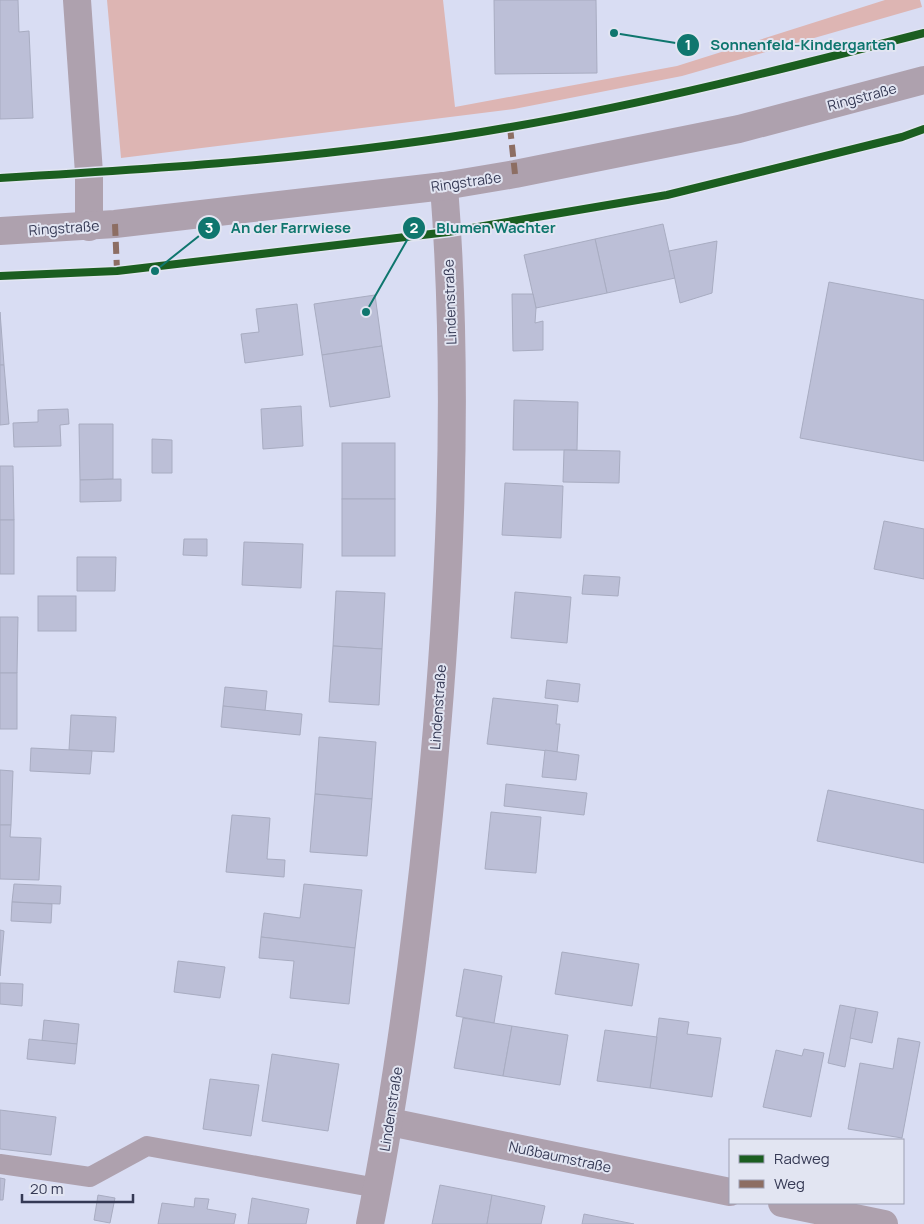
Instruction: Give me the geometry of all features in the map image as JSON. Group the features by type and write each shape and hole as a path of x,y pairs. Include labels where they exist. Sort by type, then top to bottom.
{"street":[{"path":"77,0 89,173 89,227"},
{"name":"Ringstraße","path":"0,232 89,227 444,186 515,174 739,129 924,80"},
{"name":"Lindenstraße","path":"370,1224 390,1122 419,906 439,716 450,508 452,382 450,259 444,186"},
{"name":"Nußbaumstraße","path":"390,1122 729,1192"},
{"path":"787,1204 884,1224"}],"lane":[{"path":"0,1164 90,1177 147,1146 377,1188"}],"shaded area":[{"path":"107,0 443,0 455,107 677,66 885,0 920,0 922,7 682,76 514,109 121,158"}],"building":[{"path":"0,0 18,0 19,32 29,31 33,118 0,119"},
{"path":"494,0 596,0 597,73 495,74"},
{"path":"663,224 675,278 607,293 595,239"},
{"path":"595,239 607,293 536,308 524,255"},
{"path":"717,241 712,293 680,303 669,251"},
{"path":"829,282 924,300 924,461 800,438"},
{"path":"512,294 533,294 536,308 535,323 543,321 543,350 513,351"},
{"path":"375,295 382,346 322,355 314,304"},
{"path":"297,304 303,355 245,363 241,334 259,332 256,309"},
{"path":"0,312 4,365 0,365"},
{"path":"382,346 390,397 330,407 322,355"},
{"path":"0,365 4,365 9,424 0,425"},
{"path":"514,400 578,402 577,450 513,450"},
{"path":"301,406 303,446 263,449 261,409"},
{"path":"68,409 69,424 60,425 61,446 14,447 13,423 38,422 38,410"},
{"path":"79,424 113,424 113,479 80,480"},
{"path":"152,439 172,440 172,473 152,473"},
{"path":"342,443 395,443 395,499 342,499"},
{"path":"564,450 620,451 619,483 563,482"},
{"path":"0,466 13,466 14,520 0,520"},
{"path":"121,479 121,501 80,502 80,480"},
{"path":"505,483 563,486 561,538 502,535"},
{"path":"342,499 395,499 395,556 342,556"},
{"path":"0,520 14,520 14,574 0,574"},
{"path":"884,521 924,529 924,579 874,569"},
{"path":"184,539 207,539 207,556 183,555"},
{"path":"244,542 303,544 301,588 242,585"},
{"path":"77,557 116,557 115,591 77,591"},
{"path":"584,575 620,577 618,596 582,594"},
{"path":"336,591 385,593 382,649 333,646"},
{"path":"515,592 571,597 567,643 511,638"},
{"path":"38,596 76,596 76,631 38,631"},
{"path":"0,617 18,617 17,673 0,673"},
{"path":"333,646 382,649 379,705 329,702"},
{"path":"0,673 17,673 17,729 0,729"},
{"path":"547,680 580,684 578,702 545,698"},
{"path":"225,687 267,691 265,711 223,706"},
{"path":"493,698 558,705 556,724 560,724 557,752 487,744"},
{"path":"223,706 302,714 300,735 221,727"},
{"path":"71,715 116,717 114,752 69,750"},
{"path":"319,737 376,742 372,799 315,794"},
{"path":"31,748 92,751 90,774 30,771"},
{"path":"545,750 579,755 576,780 542,777"},
{"path":"0,770 13,771 11,825 0,825"},
{"path":"506,784 587,793 584,815 504,806"},
{"path":"828,790 924,810 924,863 817,841"},
{"path":"315,794 372,799 367,856 310,852"},
{"path":"491,812 541,817 536,873 485,869"},
{"path":"232,815 270,818 267,859 285,860 284,877 226,872"},
{"path":"0,825 11,825 10,837 41,838 39,880 0,879"},
{"path":"14,884 61,886 60,904 12,902"},
{"path":"304,884 362,890 355,948 261,937 264,913 300,918"},
{"path":"12,902 52,904 51,923 11,921"},
{"path":"0,930 4,931 0,976"},
{"path":"261,937 355,948 349,1004 290,998 294,961 259,958"},
{"path":"562,952 639,964 632,1006 555,994"},
{"path":"178,961 225,967 220,998 174,992"},
{"path":"464,969 502,976 494,1023 456,1016"},
{"path":"0,983 23,984 22,1006 0,1004"},
{"path":"840,1005 856,1008 845,1067 828,1063"},
{"path":"856,1008 878,1012 872,1043 850,1038"},
{"path":"463,1018 512,1026 503,1076 454,1068"},
{"path":"659,1018 689,1022 687,1034 721,1038 712,1097 650,1088"},
{"path":"44,1020 79,1024 77,1044 42,1041"},
{"path":"512,1026 568,1035 560,1085 503,1076"},
{"path":"605,1030 657,1037 650,1088 597,1081"},
{"path":"898,1038 920,1042 902,1138 848,1129 860,1063 893,1069"},
{"path":"29,1039 77,1044 75,1064 27,1059"},
{"path":"804,1049 824,1053 811,1117 763,1107 776,1050 802,1056"},
{"path":"272,1054 339,1064 328,1131 262,1121"},
{"path":"210,1079 259,1085 251,1136 203,1129"},
{"path":"0,1110 56,1117 51,1155 0,1149"},
{"path":"0,1178 5,1179 3,1200 0,1200"},
{"path":"440,1185 492,1195 487,1224 432,1224"},
{"path":"98,1195 115,1198 110,1223 94,1220"},
{"path":"492,1195 545,1206 541,1224 487,1224"},
{"path":"195,1198 209,1199 207,1209 236,1214 234,1224 158,1224 162,1203 194,1207"},
{"path":"252,1198 309,1209 306,1224 248,1224"},
{"path":"584,1214 634,1224 582,1224"}],"marked path":[{"path":"510,127 515,174"},
{"path":"115,224 117,271"}],"cycle path":[{"path":"0,178 256,160 320,154 448,137 563,118 667,96 924,33"},
{"path":"0,276 117,271 448,232 667,195 902,137 924,129"}],"place":[{"name":"Sonnenfeld-Kindergarten","path":"614,33"},
{"name":"An der Farrwiese","path":"155,271"},
{"name":"Blumen Wachter","path":"366,312"}]}
